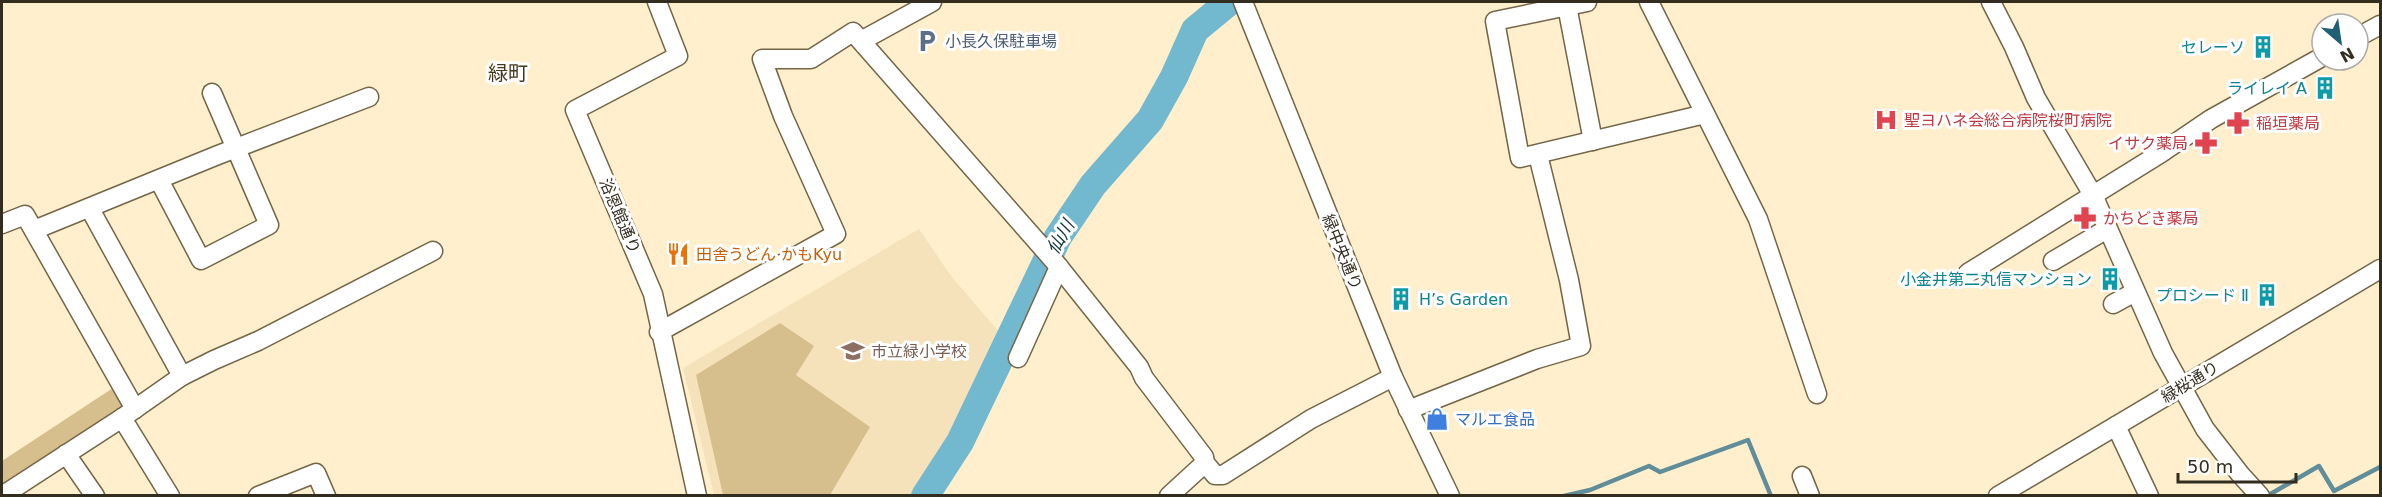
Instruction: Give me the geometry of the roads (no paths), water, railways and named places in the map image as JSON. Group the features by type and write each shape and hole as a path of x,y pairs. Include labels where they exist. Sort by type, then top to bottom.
{"street":[{"name":"浴恩館通り","path":"657,2 678,56 575,110 652,294 697,495"},
{"path":"861,41 932,2"},
{"name":"緑中央通り","path":"1244,2 1393,377 1450,495"},
{"path":"1587,2 1495,21 1520,158 1705,114"},
{"path":"1649,2 1758,219 1817,394"},
{"path":"1990,2 2014,47 2036,98 2093,195 2163,353 2205,429 2259,495"},
{"path":"1567,6 1593,141"},
{"path":"659,332 836,234 783,116 762,59 811,59 853,32 1057,265 1139,367 1144,378 1215,475 1222,475 1311,419 1393,377"},
{"path":"1968,273 2161,153 2211,119 2310,64"},
{"path":"159,180 201,260 269,225 212,93"},
{"path":"34,230 369,97"},
{"path":"1408,410 1537,359 1581,346 1569,280 1538,155"},
{"path":"90,209 182,376"},
{"path":"2,224 25,215 170,495"},
{"path":"2053,261 2107,229"},
{"path":"2,495 128,414 182,376 258,341 433,251"},
{"path":"1018,358 1057,265"},
{"name":"緑桜通り","path":"1998,495 2380,269"},
{"path":"2113,304 2135,292"},
{"path":"2116,426 2149,495"},
{"path":"66,454 95,495"},
{"path":"1168,495 1205,463"},
{"path":"258,495 316,473 326,495"},
{"path":"1802,476 1810,495"}],"waterway":[{"name":"仙川","path":"925,496 960,442 1058,237 1093,185 1150,120 1174,77 1195,30 1229,2"},
{"path":"1564,496 1590,490 1649,466 1660,472 1748,440 1771,496"},
{"path":"2267,496 2319,466 2334,491 2380,467"}],"place":[{"name":"小長久保駐車場","path":"927,41"},
{"name":"セレーソ","path":"2263,47"},
{"name":"ライレイ A","path":"2325,88"},
{"name":"聖ヨハネ会総合病院桜町病院","path":"1886,120"},
{"name":"稲垣薬局","path":"2238,123"},
{"name":"イサク薬局","path":"2206,143"},
{"name":"かちどき薬局","path":"2085,218"},
{"name":"田舎うどん かもKyu","path":"678,254"},
{"name":"小金井第二丸信マンション","path":"2110,279"},
{"name":"プロシード Ⅱ","path":"2267,295"},
{"name":"H’s Garden","path":"1401,299"},
{"name":"市立緑小学校","path":"853,351"},
{"name":"マルエ食品","path":"1437,419"}],"district":[{"name":"緑町","path":"508,73"}]}
